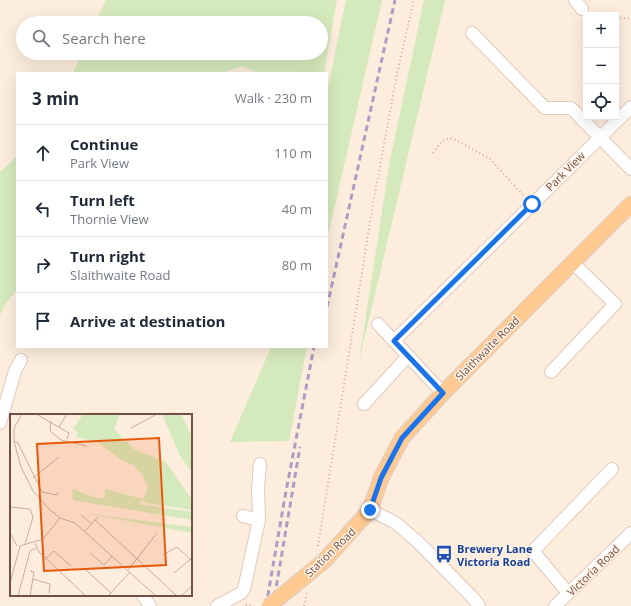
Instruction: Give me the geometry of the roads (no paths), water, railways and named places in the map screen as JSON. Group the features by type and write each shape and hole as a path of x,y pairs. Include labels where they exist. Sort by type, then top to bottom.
{"main road":[{"name":"Slaithwaite Road","path":"370,510 381,478 402,438 443,393 631,204"},
{"name":"Station Road","path":"269,606 321,554 370,510"}],"street":[{"path":"472,34 546,108 571,108 631,169"},
{"name":"Park View","path":"394,341 631,107"},
{"path":"551,372 615,304 573,263"},
{"path":"378,324 443,393"},
{"path":"364,404 408,356"},
{"path":"0,422 15,371 21,360"},
{"path":"217,606 241,594 246,584 259,520 258,489 260,464"},
{"path":"568,593 533,551 612,469"},
{"path":"370,510 396,523 420,544 474,599 479,606"},
{"path":"243,516 259,520"},
{"name":"Victoria Road","path":"555,606 631,533"},
{"path":"144,596 150,606"}],"railway":[{"path":"328,302 395,0"},
{"path":"266,606 286,491 314,348"},
{"path":"273,606 300,447"}],"place":[{"name":"Brewery Lane Victoria Road","path":"444,554"}]}
